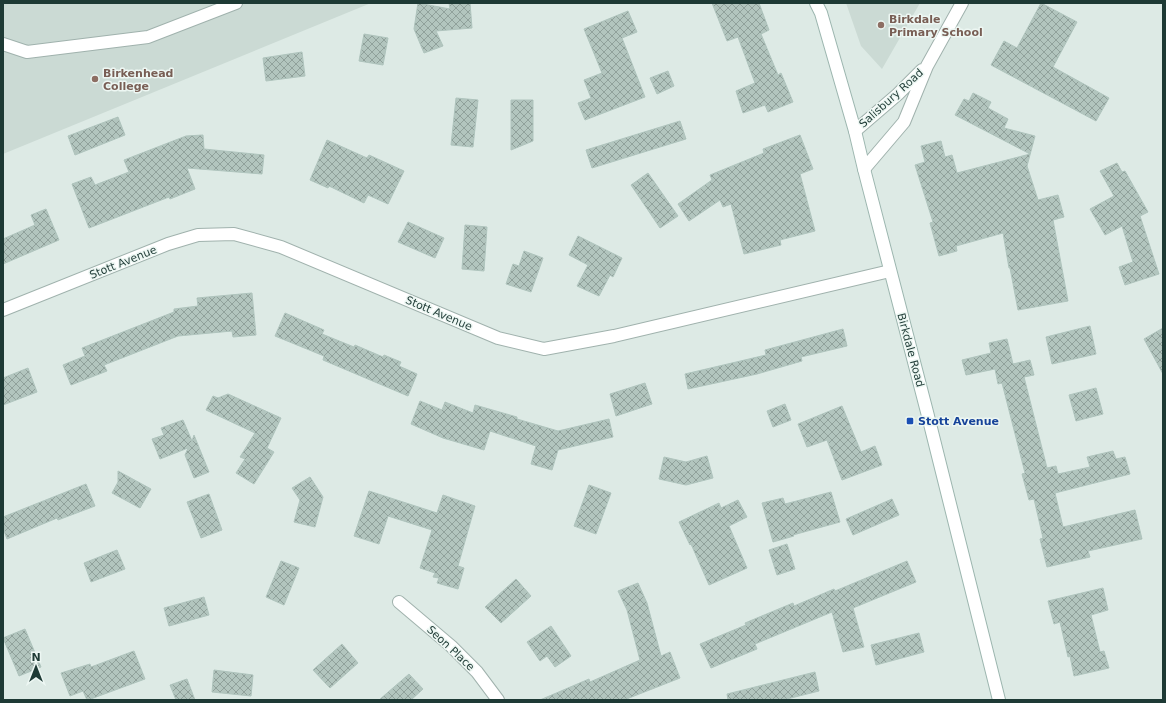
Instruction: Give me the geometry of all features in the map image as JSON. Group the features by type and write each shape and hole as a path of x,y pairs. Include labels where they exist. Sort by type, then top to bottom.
{"street":[{"path":"3,44 27,52 148,37 236,3"},
{"name":"Birkdale Road","path":"816,3 821,13 855,131 999,700"},
{"name":"Salisbury Road","path":"864,169 904,122 926,66 962,3"},
{"name":"Salisbury Road","path":"855,131 898,94 926,66"},
{"name":"Stott Avenue","path":"3,310 168,244 198,235 234,234 281,247 498,338 544,349 614,336 890,271"},
{"name":"Seon Place","path":"399,602 451,646 477,672 498,700"}],"shaded area":[{"name":"Birkenhead College","path":"3,3 371,3 3,154"},
{"name":"Birkdale Primary School","path":"846,3 920,3 882,69 861,46"}],"building":[{"path":"418,3 450,9 449,3 470,3 472,28 436,31 443,46 424,53 414,29"},
{"path":"712,3 759,3 769,30 761,34 778,75 781,73 793,102 768,112 765,105 743,113 736,91 755,83 738,37 727,41"},
{"path":"1041,3 1077,22 1053,67 1109,98 1096,121 991,65 1004,41 1017,48"},
{"path":"628,11 637,32 622,38 645,97 585,120 578,103 591,98 584,80 602,73 584,29"},
{"path":"364,34 388,38 383,65 359,61"},
{"path":"302,52 305,76 266,81 263,58"},
{"path":"668,71 674,86 657,94 650,78"},
{"path":"973,93 991,102 988,108 1008,119 1004,128 1035,136 1027,166 1038,200 1058,195 1064,217 1053,220 1068,301 1018,310 1003,233 956,246 957,251 939,256 930,223 933,222 915,165 925,162 921,146 941,141 945,157 952,155 957,173 1030,154 955,115 964,99 969,101"},
{"path":"456,98 478,100 473,147 451,145"},
{"path":"511,100 533,100 533,141 511,150"},
{"path":"118,117 125,135 75,155 68,136"},
{"path":"680,121 686,139 592,168 586,150"},
{"path":"203,135 204,149 264,155 262,174 187,168 195,189 170,199 169,197 89,228 72,184 91,177 95,185 129,172 124,160 186,136"},
{"path":"800,135 813,169 800,174 815,231 780,240 781,245 744,254 731,204 723,207 720,200 689,221 678,204 712,180 710,175 764,153 763,149"},
{"path":"327,140 367,158 369,155 404,171 388,204 368,195 364,203 329,186 328,188 310,180"},
{"path":"1117,163 1122,172 1125,171 1148,212 1140,216 1159,274 1125,285 1119,267 1133,262 1122,226 1105,235 1090,209 1114,196 1100,171"},
{"path":"648,173 678,216 660,228 631,185"},
{"path":"46,209 59,240 3,264 3,239 35,225 31,215"},
{"path":"408,222 444,238 435,258 398,242"},
{"path":"465,225 487,227 484,271 462,269"},
{"path":"578,236 622,258 613,277 610,275 599,296 577,286 588,265 569,255"},
{"path":"524,251 543,258 531,292 506,284 513,264 519,266"},
{"path":"252,293 256,335 233,337 232,331 178,336 104,365 107,371 71,385 63,365 85,356 82,348 174,312 174,309 198,306 197,298"},
{"path":"285,313 324,330 322,334 354,347 355,345 383,357 384,355 401,362 399,366 417,374 408,396 323,360 324,356 275,336"},
{"path":"1090,326 1096,354 1052,364 1046,337"},
{"path":"1163,328 1163,374 1144,339"},
{"path":"843,329 847,346 801,357 802,361 757,374 688,389 685,374 766,355 765,350"},
{"path":"1007,339 1013,364 1030,360 1034,375 1024,377 1047,468 1056,466 1058,474 1090,467 1087,457 1113,451 1116,459 1125,457 1130,474 1055,493 1063,527 1135,510 1142,539 1088,551 1090,557 1047,567 1040,539 1043,538 1034,499 1029,500 1022,474 1025,473 1002,383 998,384 995,369 966,375 962,360 991,353 989,343"},
{"path":"28,368 37,392 3,405 3,378"},
{"path":"645,383 652,404 616,416 610,394"},
{"path":"1096,388 1103,414 1076,421 1069,395"},
{"path":"228,394 281,418 267,448 274,452 254,484 236,473 245,459 240,457 255,433 206,410 213,396 218,398"},
{"path":"420,401 442,410 445,402 473,413 475,405 558,431 609,419 613,437 558,450 552,470 531,464 536,446 490,431 484,450 443,438 411,424"},
{"path":"785,404 791,420 773,427 767,411"},
{"path":"842,406 861,452 875,446 882,465 842,480 827,440 807,447 798,424"},
{"path":"183,420 192,441 194,435 209,472 194,478 185,455 188,448 160,459 152,439 164,435 161,428"},
{"path":"707,456 713,478 686,485 659,479 664,457 686,462"},
{"path":"118,471 151,489 140,508 112,493 118,482"},
{"path":"310,477 323,497 315,527 294,522 300,500 292,488"},
{"path":"86,484 95,506 58,520 57,518 7,539 3,528 3,517"},
{"path":"589,485 611,493 596,534 574,526"},
{"path":"369,491 437,513 443,495 475,506 458,566 464,568 458,589 437,583 439,578 433,577 435,573 420,568 432,530 388,516 379,544 354,536"},
{"path":"831,492 840,522 773,542 762,503 783,498 785,504"},
{"path":"209,494 222,530 201,538 187,502"},
{"path":"892,499 899,515 853,535 846,519"},
{"path":"738,500 747,517 729,526 747,568 709,585 691,544 690,545 679,522 719,503 721,508"},
{"path":"787,544 795,569 777,575 769,550"},
{"path":"117,550 125,569 91,582 84,563"},
{"path":"281,561 299,568 284,605 266,597"},
{"path":"907,561 916,582 853,608 864,647 843,652 832,612 755,644 757,649 711,668 700,644 793,603 794,606 834,589 835,591"},
{"path":"516,579 531,596 501,623 485,607"},
{"path":"638,583 647,603 661,656 670,652 680,678 624,700 540,700 589,679 590,682 640,660 627,610 618,591"},
{"path":"1103,588 1108,610 1091,615 1100,652 1104,651 1109,668 1074,676 1060,622 1054,624 1048,601"},
{"path":"204,597 209,615 169,626 164,608"},
{"path":"551,626 571,656 555,667 547,656 540,661 527,642"},
{"path":"25,629 41,667 19,676 3,638"},
{"path":"919,633 924,652 876,665 871,645"},
{"path":"342,644 358,663 330,688 313,670"},
{"path":"134,651 145,679 88,700 83,691 70,696 61,673 90,664 91,667"},
{"path":"214,670 253,675 251,696 212,692"},
{"path":"815,672 819,691 783,700 728,700 727,694"},
{"path":"409,674 423,689 411,700 379,700"},
{"path":"187,679 195,700 176,700 170,685"}],"place":[{"name":"Birkdale Primary School","path":"881,25"},
{"name":"Birkenhead College","path":"95,79"},
{"name":"Stott Avenue","path":"910,421"}]}
